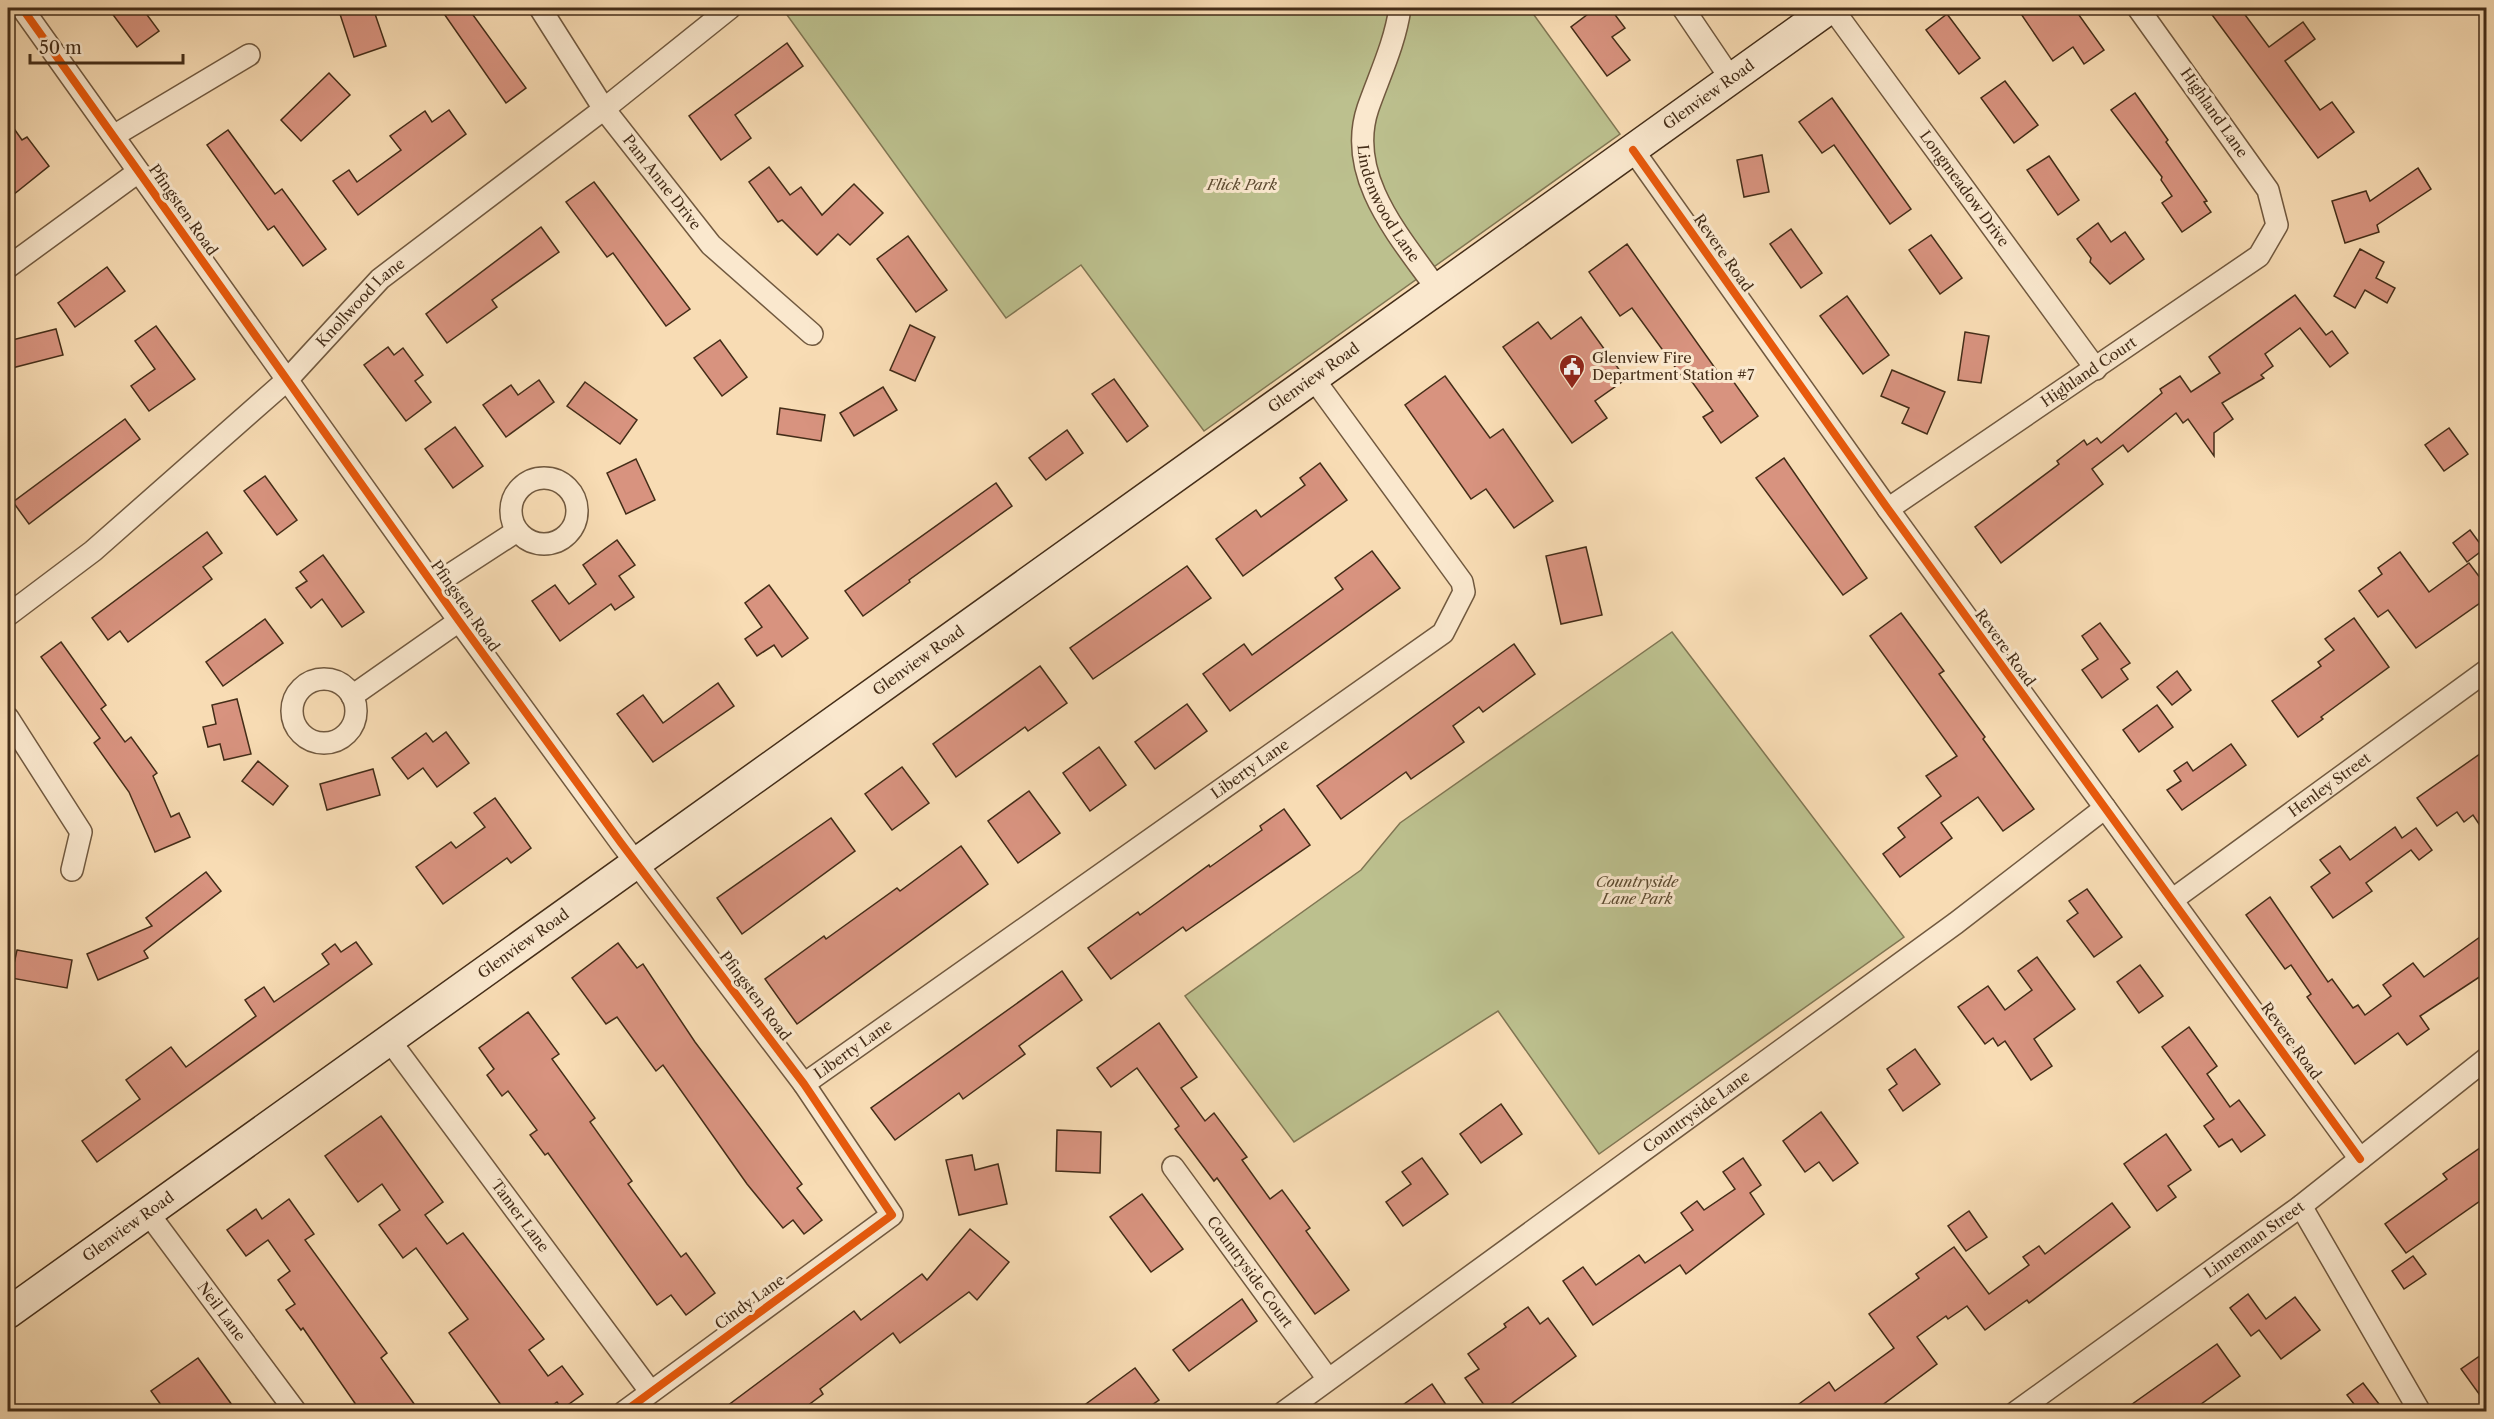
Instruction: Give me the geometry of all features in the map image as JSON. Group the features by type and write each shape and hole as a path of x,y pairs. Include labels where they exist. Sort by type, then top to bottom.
{"main road":[{"name":"Glenview Road","path":"8,1313 1831,8"}],"street":[{"name":"Pfingsten Road","path":"22,8 115,135 138,172 459,621 804,1084 892,1215"},
{"name":"Pam Anne Drive","path":"540,8 604,109 711,245 812,334"},
{"name":"Knollwood Lane","path":"8,615 93,551 287,380 380,279 604,109 730,8"},
{"name":"Lindenwood Lane","path":"1400,8 1391,50 1367,110 1363,139 1365,170 1387,216 1437,289"},
{"path":"1683,8 1731,79"},
{"name":"Longmeadow Drive","path":"1831,8 2096,369"},
{"name":"Highland Lane","path":"2138,8 2268,190 2277,225"},
{"path":"115,135 249,55"},
{"name":"Revere Road","path":"1633,150 1888,509 2360,1159"},
{"path":"8,267 138,172"},
{"name":"Highland Court","path":"1888,509 2259,256 2277,225"},
{"name":"Liberty Lane","path":"804,1084 1443,633 1464,592 1462,582 1313,378"},
{"path":"434,585 517,531"},
{"name":"Pfingsten Road","path":"352,696 459,621"},
{"name":"Henley Street","path":"2172,900 2487,671"},
{"path":"8,718 81,832 72,870"},
{"name":"Countryside Lane","path":"1284,1412 1956,924 2105,808"},
{"name":"Tamer Lane","path":"390,1041 650,1391"},
{"name":"Linneman Street","path":"2016,1412 2301,1206 2487,1059"},
{"name":"Countryside Court","path":"1173,1167 1328,1379"},
{"path":"2301,1206 2420,1412"},
{"name":"Neil Lane","path":"148,1213 296,1412"},
{"name":"Cindy Lane","path":"624,1412 892,1215"}],"green space":[{"name":"Flick Park","path":"782,8 1529,8 1620,134 1204,431 1081,265 1006,318"},
{"name":"Countryside Lane Park","path":"1672,632 1904,937 1599,1154 1498,1011 1294,1142 1185,996 1361,870 1400,823"}],"building":[{"path":"108,8 142,8 159,31 137,47"},
{"path":"338,8 373,8 386,46 354,57"},
{"path":"440,8 468,8 526,88 506,103"},
{"path":"1596,8 1610,8 1625,28 1612,37 1630,60 1607,76 1571,27"},
{"path":"2017,8 2074,8 2104,50 2084,64 2073,47 2053,61"},
{"path":"2207,8 2240,8 2269,47 2303,22 2315,39 2285,61 2320,110 2332,102 2354,132 2318,158"},
{"path":"1947,14 1980,58 1959,74 1926,30"},
{"path":"787,43 803,66 735,115 751,138 721,160 689,116"},
{"path":"329,73 350,95 301,141 281,120"},
{"path":"2005,81 2038,125 2014,143 1981,98"},
{"path":"2135,93 2207,201 2204,202 2211,212 2182,232 2162,203 2172,196 2161,180 2162,177 2111,110"},
{"path":"1832,98 1911,209 1890,224 1834,145 1822,153 1799,122"},
{"path":"449,110 466,134 358,215 333,181 349,170 357,182 401,150 390,136 425,111 432,122"},
{"path":"8,120 22,140 27,137 49,166 8,199"},
{"path":"228,130 275,194 282,189 326,249 303,266 274,226 268,230 207,145"},
{"path":"1762,155 1769,192 1744,197 1737,160"},
{"path":"2049,156 2079,200 2058,215 2027,170"},
{"path":"769,167 790,195 801,187 822,215 854,184 883,213 850,245 838,234 817,255 782,220 778,222 749,182"},
{"path":"2418,168 2431,189 2377,225 2379,232 2345,243 2332,201 2366,191 2370,201"},
{"path":"594,182 690,309 666,326 613,253 607,257 566,202"},
{"path":"2098,223 2111,242 2125,232 2144,259 2110,284 2090,262 2091,258 2077,239"},
{"path":"541,227 559,252 492,300 497,307 447,343 426,314"},
{"path":"1791,229 1822,273 1801,288 1770,244"},
{"path":"1931,235 1962,278 1940,294 1909,250"},
{"path":"908,236 947,290 916,312 877,259"},
{"path":"1627,244 1722,378 1728,374 1758,416 1721,443 1703,417 1713,411 1690,379 1686,382 1632,308 1620,316 1589,272"},
{"path":"2360,249 2384,262 2376,278 2395,288 2387,303 2365,290 2355,308 2334,296"},
{"path":"107,267 125,291 75,327 58,303"},
{"path":"2295,295 2326,335 2332,331 2348,353 2330,367 2300,328 2265,354 2273,366 2261,375 2264,378 2222,403 2233,419 2214,433 2214,456 2188,419 2183,423 2176,413 2128,452 2123,445 2092,469 2103,484 2001,563 1975,527 2059,464 2057,461 2084,440 2087,445 2097,438 2101,443 2162,393 2160,389 2180,376 2191,392 2220,373 2209,357"},
{"path":"1847,296 1889,355 1863,374 1820,316"},
{"name":"Glenview Fire Department Station #7","path":"1581,317 1626,379 1595,401 1607,418 1572,443 1503,347 1538,322 1551,339"},
{"path":"910,325 935,337 915,381 890,370"},
{"path":"156,326 195,379 149,411 131,386 155,369 135,341"},
{"path":"56,329 63,355 12,368 8,341"},
{"path":"1965,332 1989,336 1981,383 1958,380"},
{"path":"720,340 747,377 722,396 694,358"},
{"path":"388,347 394,355 403,348 423,375 415,381 431,402 406,421 364,365"},
{"path":"1892,370 1945,392 1927,434 1902,423 1909,408 1881,396"},
{"path":"1445,376 1490,438 1503,429 1553,501 1514,528 1486,489 1471,499 1405,405"},
{"path":"1114,379 1148,426 1127,442 1092,394"},
{"path":"539,380 554,402 506,437 483,405 511,385 518,395"},
{"path":"585,382 637,420 620,444 567,406"},
{"path":"883,387 897,410 854,436 840,413"},
{"path":"780,408 825,415 821,441 777,434"},
{"path":"125,419 140,439 29,524 13,502"},
{"path":"455,427 483,466 453,488 425,449"},
{"path":"2449,428 2468,454 2444,471 2425,445"},
{"path":"1067,430 1083,453 1046,480 1029,458"},
{"path":"1784,458 1867,578 1843,595 1756,478"},
{"path":"636,459 655,500 626,514 607,473"},
{"path":"1320,463 1347,500 1243,576 1216,539 1256,510 1261,517 1305,485 1300,478"},
{"path":"265,476 297,520 277,535 244,491"},
{"path":"996,483 1012,506 863,616 845,591"},
{"path":"2470,530 2484,549 2467,562 2453,543"},
{"path":"207,532 222,553 203,567 212,579 128,642 120,631 108,640 92,618"},
{"path":"617,540 635,565 619,576 634,597 615,610 611,604 560,641 532,601 555,585 569,604 596,584 583,565"},
{"path":"1586,547 1602,615 1561,624 1546,556"},
{"path":"1372,551 1400,588 1230,711 1203,674 1244,644 1252,655 1343,589 1335,578"},
{"path":"2400,552 2429,592 2469,563 2487,587 2487,598 2416,648 2388,610 2378,617 2359,591 2382,574 2378,568"},
{"path":"323,555 364,612 342,627 322,599 311,608 296,588 307,581 300,572"},
{"path":"1187,566 1211,598 1093,679 1070,648"},
{"path":"769,585 808,638 782,657 774,645 757,656 745,639 762,627 745,603"},
{"path":"1901,613 1944,671 1939,674 2034,809 2003,831 1978,797 1941,823 1952,838 1900,877 1883,854 1905,837 1898,828 1941,796 1926,776 1957,756 1870,636"},
{"path":"2354,618 2389,667 2321,717 2323,719 2298,737 2272,701 2321,666 2318,662 2334,650 2325,639"},
{"path":"265,619 283,643 223,686 206,662"},
{"path":"2100,623 2130,663 2121,669 2128,679 2102,698 2082,670 2098,659 2082,636"},
{"path":"61,642 106,705 101,709 125,742 131,737 157,773 153,776 171,817 179,813 190,837 155,852 129,792 94,743 100,738 41,657"},
{"path":"1514,644 1535,674 1483,712 1479,707 1453,726 1464,742 1411,779 1406,772 1341,819 1317,786"},
{"path":"1040,666 1067,703 1028,731 1025,727 956,777 933,744"},
{"path":"2177,671 2191,690 2172,705 2157,687"},
{"path":"718,683 734,706 653,762 617,714 643,695 663,723"},
{"path":"237,699 251,754 224,760 220,744 208,747 203,727 216,724 212,705"},
{"path":"1187,704 1207,731 1155,769 1135,742"},
{"path":"2157,705 2173,727 2139,752 2123,730"},
{"path":"446,732 469,763 437,787 423,768 408,779 392,758 426,733 433,742"},
{"path":"2231,744 2246,765 2182,810 2167,790 2181,781 2174,771 2187,762 2193,771"},
{"path":"1099,747 1126,785 1090,811 1063,773"},
{"path":"2487,749 2487,836 2473,815 2464,822 2457,812 2437,826 2417,798"},
{"path":"258,761 288,786 273,805 242,781"},
{"path":"902,767 929,803 892,830 865,794"},
{"path":"373,769 380,795 327,810 320,784"},
{"path":"1029,791 1060,833 1018,863 988,821"},
{"path":"495,798 531,848 511,863 507,858 443,904 416,867 451,842 456,848 485,827 474,813"},
{"path":"1284,809 1310,845 1186,931 1183,927 1111,979 1088,948 1138,912 1140,915 1209,865 1210,867 1262,830 1260,826"},
{"path":"831,818 855,851 742,934 717,898"},
{"path":"2395,827 2402,838 2416,828 2432,850 2419,860 2411,850 2366,883 2372,891 2333,918 2311,887 2330,873 2320,860 2340,846 2350,860"},
{"path":"961,846 988,884 797,1024 765,979 824,936 826,939 897,888 900,891"},
{"path":"206,872 221,891 144,951 148,958 98,980 87,954 152,926 146,918"},
{"path":"2087,889 2122,937 2094,957 2067,921 2078,913 2069,901"},
{"path":"2270,897 2328,982 2332,979 2353,1008 2358,1005 2365,1015 2391,996 2383,985 2413,963 2424,977 2487,932 2487,972 2420,1016 2429,1029 2407,1045 2398,1033 2355,1064 2307,997 2311,994 2291,965 2285,969 2246,915"},
{"path":"356,942 372,964 97,1162 82,1141 140,1099 126,1080 171,1047 186,1067 256,1016 245,1000 264,987 274,1002 329,964 322,954 335,944 341,952"},
{"path":"618,943 637,968 643,964 695,1042 802,1184 797,1188 822,1220 804,1234 793,1220 783,1228 747,1184 663,1065 656,1071 617,1017 606,1024 572,978"},
{"path":"17,950 72,960 67,988 11,978"},
{"path":"2037,957 2075,1009 2034,1039 2052,1066 2031,1080 2005,1041 1998,1046 1993,1038 1985,1044 1958,1007 1988,986 2005,1010 2032,990 2018,971"},
{"path":"2140,965 2163,996 2139,1013 2117,982"},
{"path":"1062,971 1082,1000 1019,1046 1025,1054 963,1099 959,1093 895,1140 871,1108"},
{"path":"528,1012 559,1054 552,1059 595,1118 590,1122 632,1181 628,1184 681,1257 686,1253 715,1293 686,1315 671,1295 657,1305 548,1153 545,1155 530,1135 537,1130 508,1091 502,1096 487,1075 494,1069 479,1048"},
{"path":"1159,1023 1197,1077 1181,1088 1205,1121 1214,1113 1247,1157 1242,1160 1270,1199 1282,1190 1310,1228 1306,1231 1349,1290 1315,1314 1217,1178 1214,1181 1175,1129 1179,1126 1137,1068 1111,1087 1097,1068"},
{"path":"2189,1027 2217,1066 2207,1074 2230,1107 2239,1100 2265,1135 2241,1152 2232,1139 2219,1147 2204,1126 2214,1119 2162,1047"},
{"path":"1915,1049 1940,1084 1903,1111 1889,1090 1897,1084 1887,1069"},
{"path":"1501,1104 1522,1134 1481,1163 1460,1134"},
{"path":"1821,1112 1858,1163 1833,1181 1819,1162 1805,1172 1783,1141"},
{"path":"381,1116 443,1202 425,1215 447,1244 463,1233 544,1339 529,1350 548,1376 562,1366 583,1394 562,1409 557,1402 543,1412 506,1412 449,1333 468,1319 416,1248 403,1258 379,1225 400,1210 382,1184 358,1202 325,1156"},
{"path":"1057,1130 1101,1132 1100,1173 1056,1171"},
{"path":"2166,1134 2191,1170 2168,1186 2176,1197 2157,1211 2124,1164"},
{"path":"2487,1143 2487,1196 2406,1253 2385,1224 2447,1179 2443,1174"},
{"path":"972,1155 975,1170 998,1164 1007,1204 959,1215 946,1160"},
{"path":"1422,1158 1448,1194 1403,1226 1386,1202 1411,1184 1402,1172"},
{"path":"1743,1158 1761,1185 1750,1193 1764,1214 1686,1274 1680,1265 1593,1325 1563,1281 1583,1267 1596,1285 1639,1255 1645,1263 1693,1230 1681,1213 1697,1201 1704,1210 1735,1189 1723,1172"},
{"path":"1142,1194 1183,1249 1151,1272 1110,1217"},
{"path":"289,1199 314,1234 305,1240 387,1353 381,1358 420,1412 361,1412 303,1328 301,1330 286,1310 295,1304 278,1280 290,1271 268,1240 246,1256 227,1230 256,1209 262,1219"},
{"path":"2112,1203 2130,1227 2029,1303 2027,1300 1985,1330 1967,1306 1948,1319 1946,1316 1917,1337 1937,1364 1873,1412 1788,1412 1829,1382 1835,1391 1894,1348 1869,1314 1919,1278 1916,1274 1954,1247 1989,1294 2029,1265 2023,1257 2039,1246 2045,1254"},
{"path":"1969,1211 1987,1237 1966,1251 1948,1226"},
{"path":"970,1229 1009,1262 977,1300 969,1292 900,1343 893,1333 820,1389 823,1394 799,1412 719,1412 854,1311 861,1320 922,1274 927,1280"},
{"path":"2413,1256 2426,1274 2404,1289 2392,1271"},
{"path":"2248,1294 2266,1319 2295,1297 2320,1330 2281,1359 2259,1330 2251,1336 2230,1308"},
{"path":"1242,1299 1257,1321 1189,1371 1173,1350"},
{"path":"1528,1307 1540,1324 1548,1318 1576,1356 1500,1412 1489,1412 1465,1378 1479,1369 1468,1354 1506,1327 1504,1324"},
{"path":"2217,1344 2240,1376 2190,1412 2121,1412"},
{"path":"2487,1351 2487,1405 2461,1369"},
{"path":"198,1358 232,1405 224,1412 166,1412 151,1391"},
{"path":"1135,1368 1159,1400 1142,1412 1075,1412"},
{"path":"2363,1383 2379,1404 2368,1412 2360,1412 2347,1395"},
{"path":"1432,1384 1451,1412 1393,1412"}],"cycle path":[{"path":"22,8 459,621 621,843 804,1084 892,1215 624,1412"},
{"path":"1633,150 1888,509 2360,1159"}],"place":[{"name":"Glenview Fire Department Station #7","path":"1572,390"}]}
